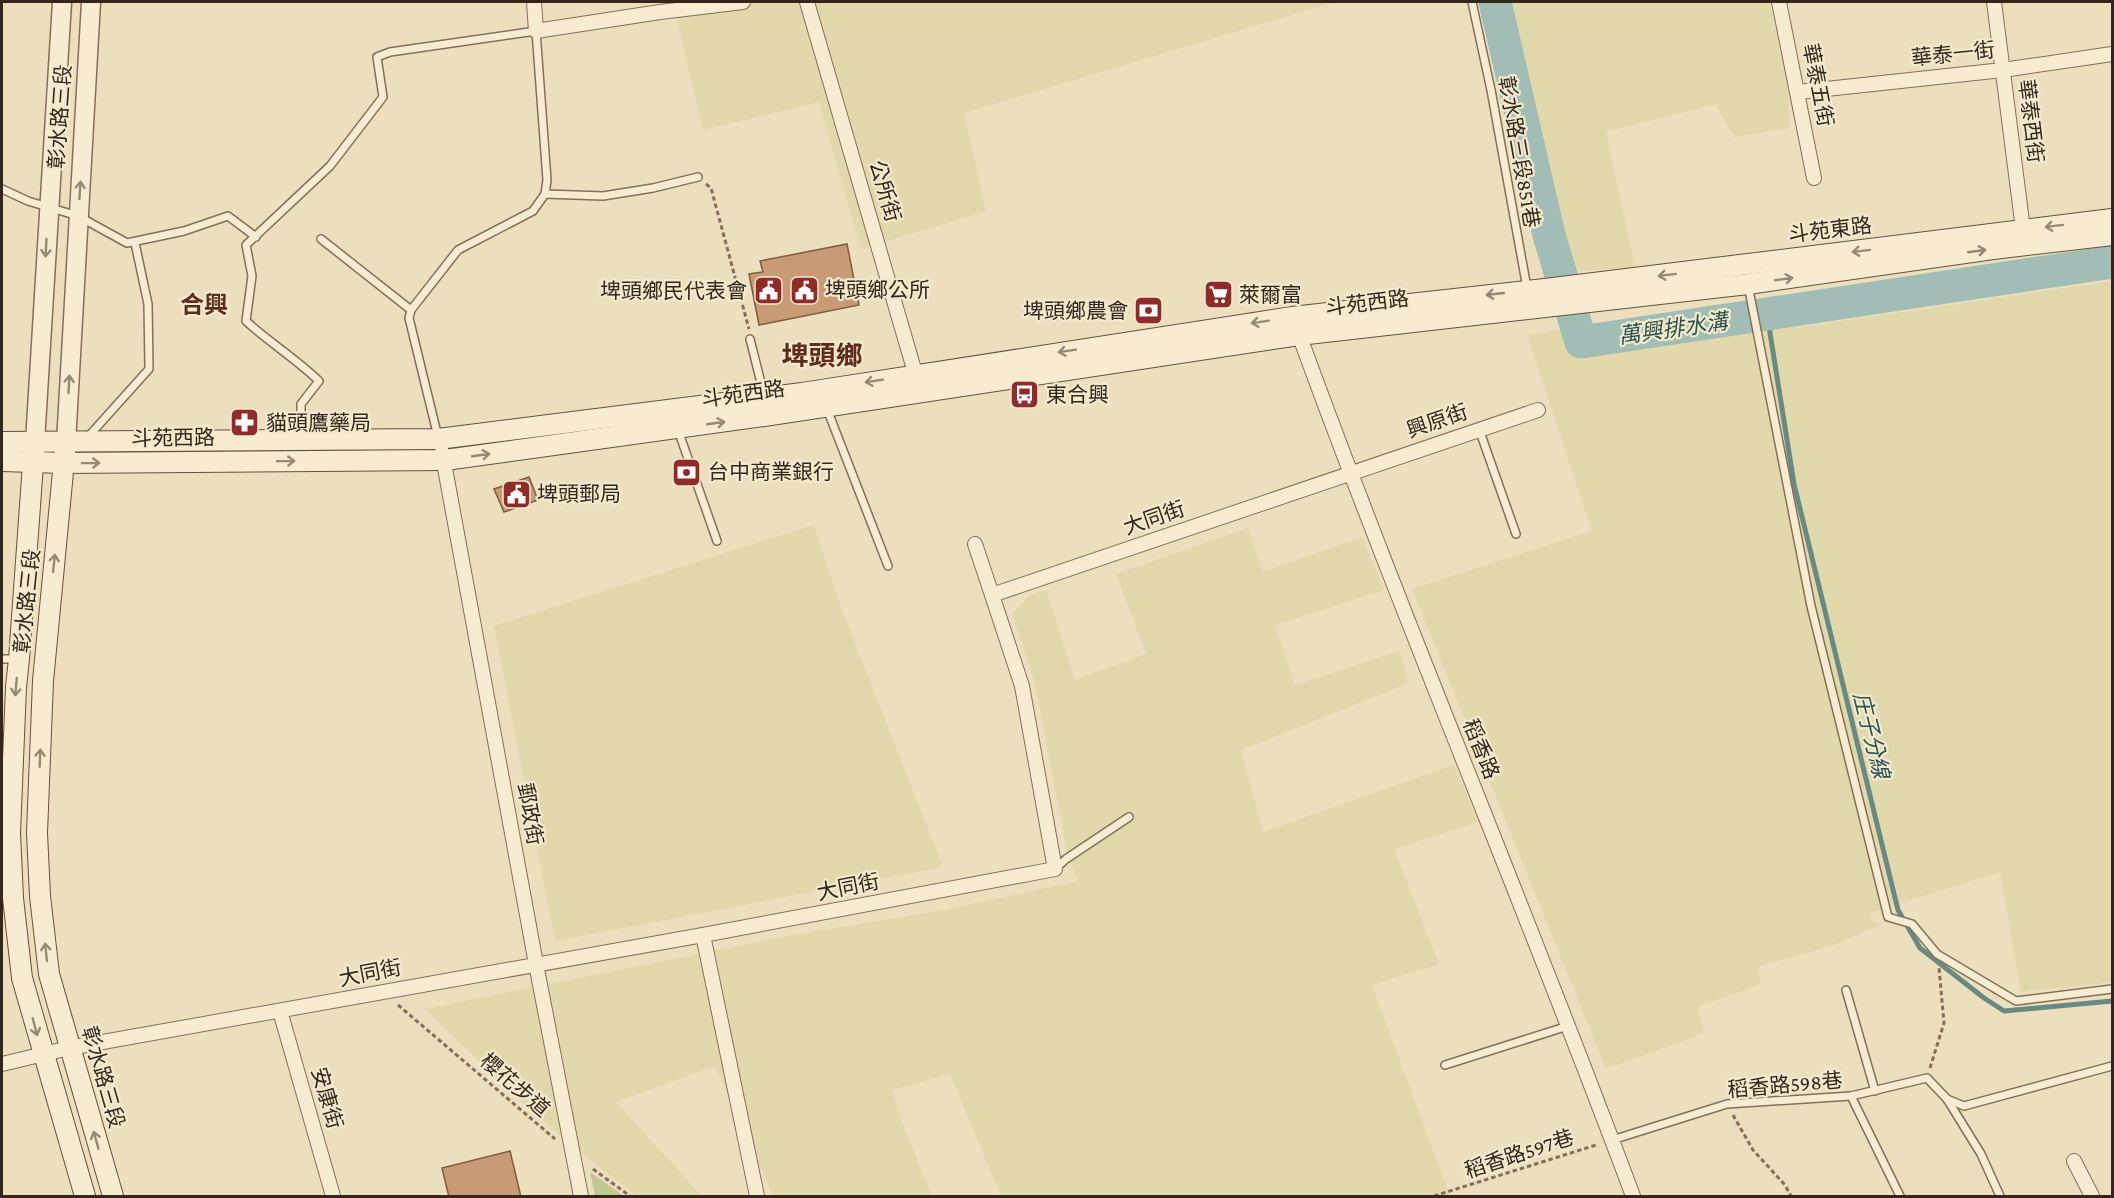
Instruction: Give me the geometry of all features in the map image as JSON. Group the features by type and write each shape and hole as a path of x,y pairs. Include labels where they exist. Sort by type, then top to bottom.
{"main road":[{"name":"斗苑東路","path":"1556,297 1748,284 2024,238 2112,219"},
{"name":"斗苑東路","path":"1556,297 2024,238 2112,235"},
{"name":"斗苑西路","path":"2,442 438,439 764,407 1296,326 1556,297"},
{"name":"斗苑西路","path":"2,461 64,463 445,460 677,428 764,407 826,406 919,383"},
{"name":"彰水路三段","path":"35,442 10,659 16,687 6,833 11,912 22,978 85,1197"},
{"name":"彰水路三段","path":"75,443 64,463 43,681 38,833 40,896 49,974 113,1197"},
{"path":"14,731 41,731"}],"street":[{"name":"彰水路三段","path":"35,442 62,2"},
{"name":"彰水路三段","path":"75,443 78,216 91,2"},
{"path":"534,2 536,31 743,2"},
{"name":"公所街","path":"807,2 919,383"},
{"name":"華泰五街","path":"1779,2 1814,178"},
{"name":"華泰西街","path":"1994,2 2024,238"},
{"name":"華泰一街","path":"1798,92 2003,70 2112,54"},
{"name":"稻香路","path":"1296,326 1349,474 1568,1026 1632,1196"},
{"name":"興原街","path":"1349,474 1538,410"},
{"name":"郵政街","path":"438,439 445,460 536,964 581,1197"},
{"name":"大同街","path":"992,595 1349,474"},
{"path":"975,544 1022,686 1055,869"},
{"name":"大同街","path":"2,1064 69,1048 703,935 1055,869"},
{"path":"703,935 757,1197"},
{"name":"安康街","path":"280,1011 333,1197"},
{"path":"2074,1161 2092,1197"}],"lane":[{"name":"彰水路三段851巷","path":"1472,2 1491,90 1527,300"},
{"path":"301,441 301,404 319,381 298,361 246,321 252,276 246,245 330,166 383,98 377,57 390,52 536,31 547,180 545,194 533,211 458,250 411,310 409,318 438,439"},
{"path":"545,194 603,195 653,188 698,177"},
{"path":"2,189 78,216 127,243 184,231 228,216 256,237"},
{"path":"321,239 411,310"},
{"path":"75,443 148,369 148,304 135,243"},
{"path":"1748,284 1811,606 1888,917 1912,924 1937,954 2016,1001 2112,989"},
{"path":"750,339 764,407"},
{"path":"826,406 888,566"},
{"path":"677,428 717,541"},
{"path":"1479,429 1516,534"},
{"path":"1055,869 1129,817"},
{"path":"1846,990 1875,1091"},
{"path":"1445,1065 1568,1026"},
{"path":"1947,1099 1964,1106 2112,1066"},
{"path":"1927,1078 1947,1099 1982,1154 2000,1197"},
{"name":"稻香路598巷","path":"1612,1140 1727,1104 1851,1096 1927,1078"},
{"path":"1851,1096 1900,1197"}],"path":[{"path":"698,177 711,188 748,322 750,339"},
{"path":"1927,1078 1944,1023 1937,954"},
{"name":"櫻花步道","path":"383,992 573,1155 630,1197"},
{"path":"1727,1104 1753,1150 1785,1185 1791,1197"},
{"name":"稻香路597巷","path":"1434,1197 1612,1140"}],"shaded area":[{"path":"673,2 1335,2 964,113 986,211 861,249 819,102 703,130"},
{"path":"1510,2 1770,2 1788,87 1790,128 1734,137 1716,104 1606,132 1635,268 1574,271"},
{"path":"2112,281 2112,982 2021,992 2000,872 1872,912 1870,920 1881,925 1831,946 1757,967 1761,984 1697,1007 1705,1033 1606,1069 1412,589 1592,531 1527,335 1564,329 1574,357 1750,331 1808,326"},
{"path":"814,525 839,602 943,867 555,941 494,626"},
{"path":"1248,528 1263,572 1362,537 1384,590 1275,625 1295,685 1400,651 1409,683 1241,750 1263,832 1454,765 1478,822 1394,849 1439,964 1372,985 1450,1196 1001,1196 950,1074 892,1090 902,1122 932,1196 773,1196 715,1066 616,1102 702,1196 637,1196 514,1096 425,1009 792,935 939,911 1078,881 1068,855 1034,680 1012,614 1029,596 1046,590 1075,680 1146,654 1116,574"}],"green space":[{"path":"590,1172 624,1196 595,1196"}],"building":[{"name":"埤頭鄉公所","path":"847,244 859,305 759,325 749,274 763,272 760,261"},
{"name":"埤頭郵局","path":"529,477 538,500 504,512 494,489"},
{"path":"510,1151 521,1197 449,1197 442,1168"}],"waterway":[{"name":"萬興排水溝","path":"1495,2 1549,235 1581,342 2112,262"},
{"name":"庄子分線","path":"1767,314 1794,484 1898,910 1920,948 2004,1011 2112,1001"}],"place":[{"name":"埤頭鄉公所","path":"804,290"},
{"name":"埤頭鄉民代表會","path":"768,291"},
{"name":"萊爾富","path":"1218,295"},
{"name":"埤頭鄉農會","path":"1149,311"},
{"name":"東合興","path":"1025,395"},
{"name":"貓頭鷹藥局","path":"245,423"},
{"name":"台中商業銀行","path":"687,472"},
{"name":"埤頭郵局","path":"516,494"}],"district":[{"name":"合興","path":"204,305"},
{"name":"埤頭鄉","path":"822,356"}]}
